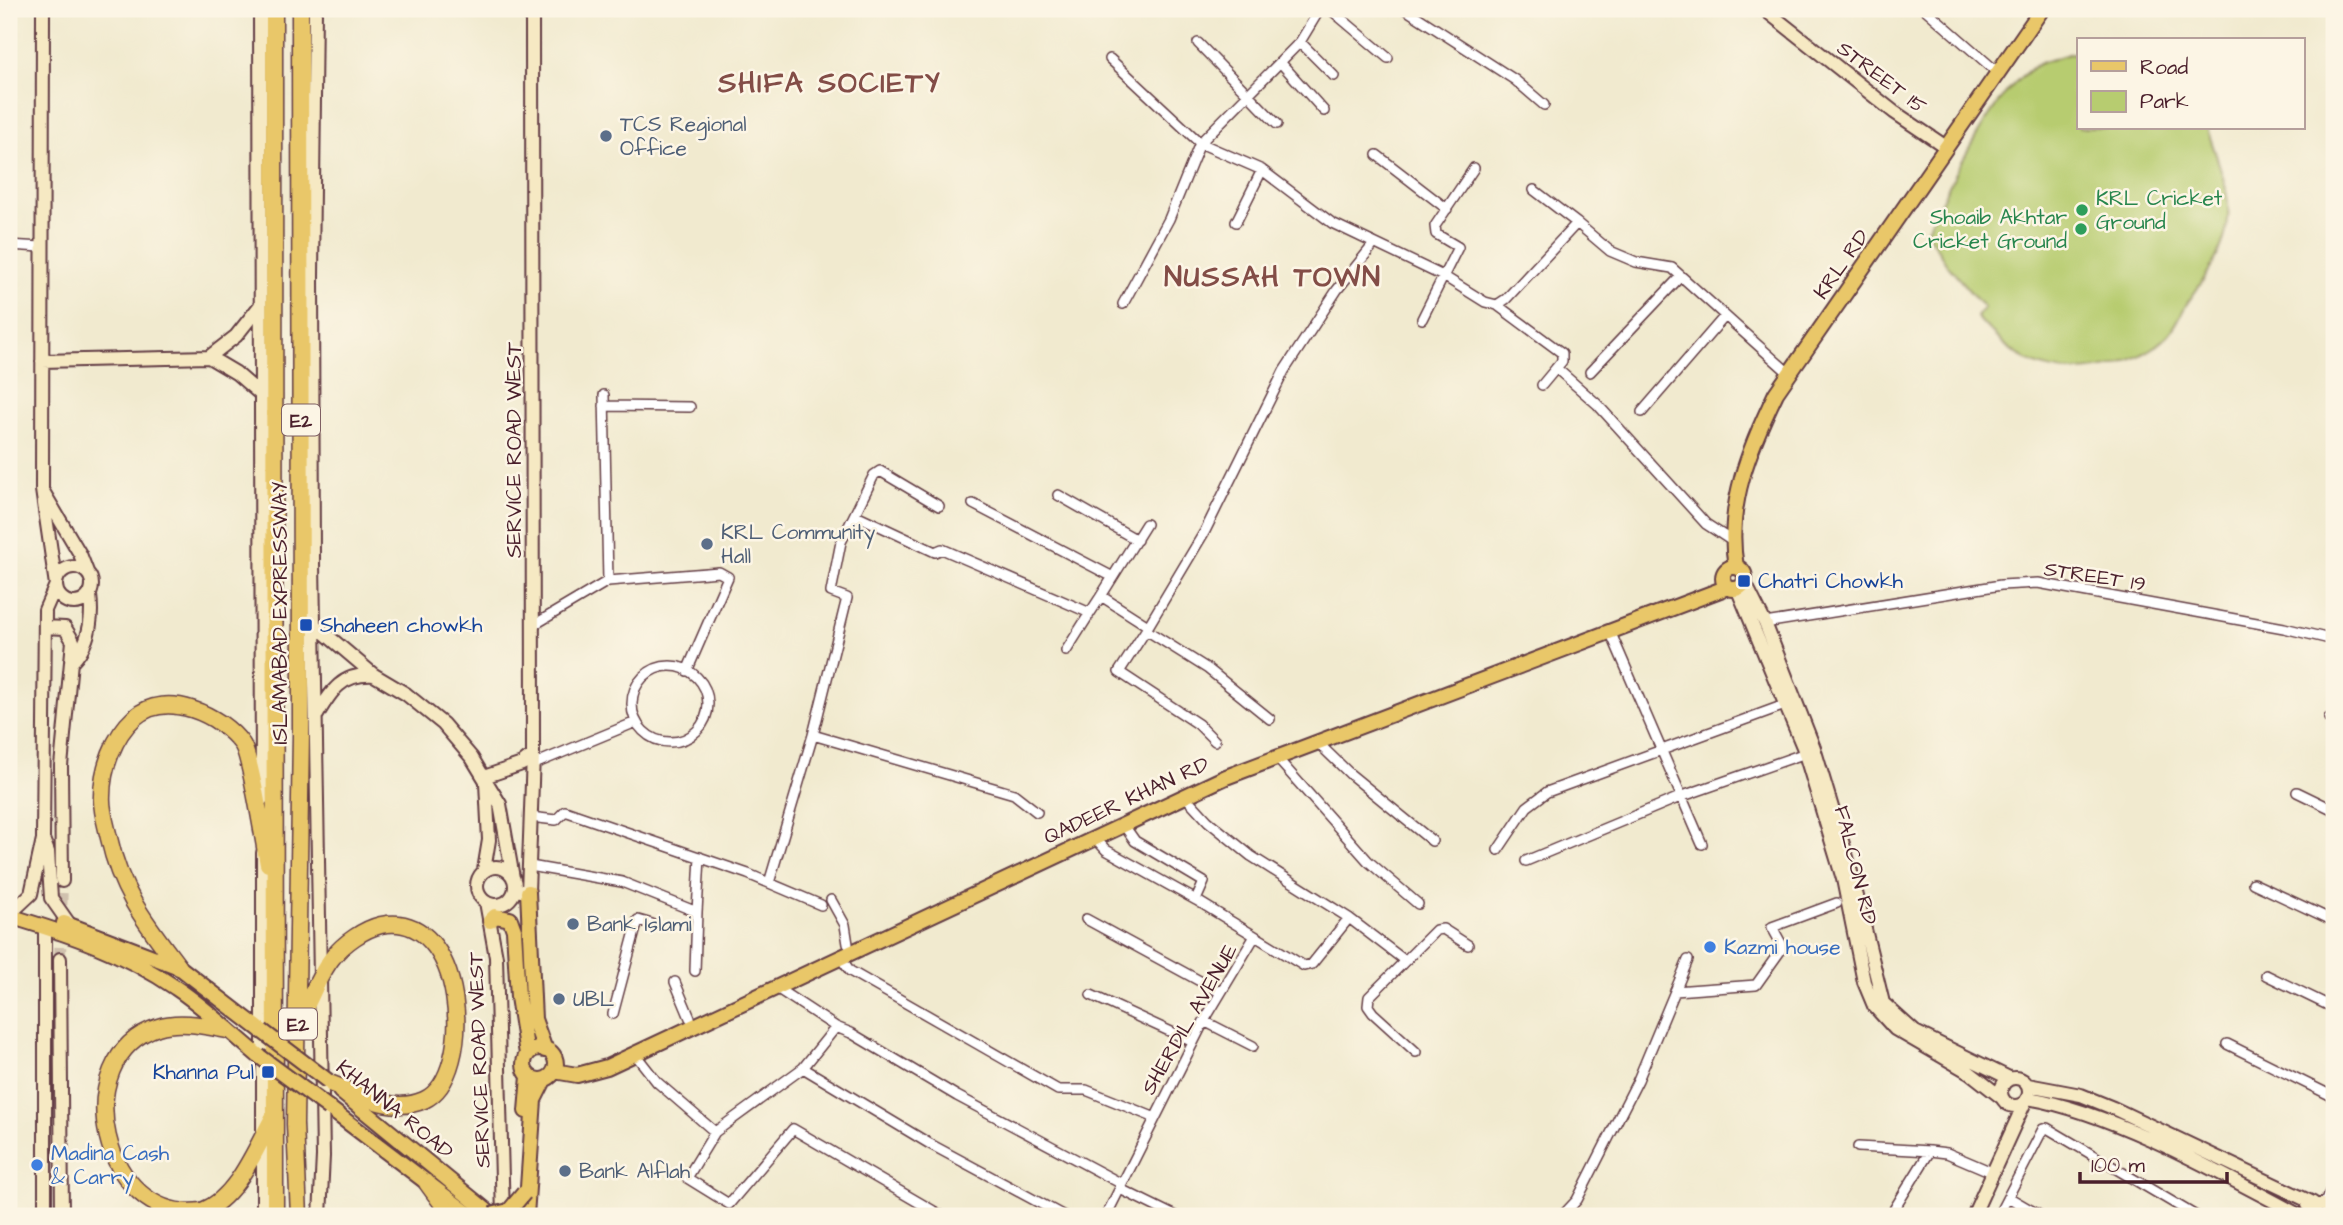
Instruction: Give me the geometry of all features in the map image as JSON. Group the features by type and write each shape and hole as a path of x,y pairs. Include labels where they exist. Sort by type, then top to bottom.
{"highway":[{"name":"ISLAMABAD EXPRESSWAY","path":"274,9 275,1216"},
{"name":"ISLAMABAD EXPRESSWAY","path":"299,1216 295,1124 302,640 300,9"},
{"path":"179,967 132,903 115,866 102,796 109,760 119,736 135,717 163,707 193,710 222,724 243,746 275,901"},
{"path":"298,1023 334,955 364,932 389,923 404,925 418,929 441,953 452,982 455,1008 454,1057 443,1080 425,1099 392,1105 330,1082"},
{"path":"227,1030 195,1024 159,1027 124,1049 108,1081 104,1105 114,1170 138,1201 165,1214 203,1211 227,1193 275,1113"},
{"path":"427,1183 452,1216"}],"main road":[{"name":"KRL RD","path":"1733,584 1727,570 1736,567 1732,541 1743,472 1752,443 1776,393 2042,9"},
{"name":"QADEER KHAN RD","path":"551,1072 602,1060 690,1018 1276,757 1733,584"},
{"name":"QADEER KHAN RD","path":"551,1072 588,1073 635,1054 1224,769 1733,584"},
{"path":"519,886 534,1019 545,1050"},
{"name":"KHANNA ROAD","path":"11,911 70,925 179,967 330,1082 494,1215"},
{"name":"KHANNA ROAD","path":"11,911 45,927 86,941 156,975 193,1000 259,1056 471,1216"},
{"path":"490,921 495,916 505,916 510,919 514,930 517,997 527,1054 524,1068 529,1076 524,1193 509,1211 494,1215"},
{"path":"526,1216 534,1100 551,1072 552,1054 536,1049 527,1054"},
{"path":"529,1076 551,1072"}],"street":[{"path":"43,9 42,490 56,585 62,599 78,604 90,595"},
{"path":"260,9 263,1216"},
{"path":"315,9 312,276 323,1156 320,1216"},
{"name":"SERVICE ROAD WEST","path":"519,886 530,866 532,9"},
{"path":"1123,304 1169,219 1200,144 1300,42 1320,9"},
{"path":"1330,9 1388,58"},
{"path":"1405,9 1515,80 1544,105"},
{"name":"STREET 15","path":"1764,9 1894,112 1946,147"},
{"path":"1925,9 1997,72"},
{"path":"1300,42 1334,76"},
{"path":"1198,43 1277,124"},
{"path":"1110,59 1200,144 1262,170 1332,223 1445,277 1485,302 1497,305 1562,353 1556,368 1542,385"},
{"path":"1280,62 1324,111"},
{"path":"1377,155 1447,208"},
{"path":"1422,319 1458,247 1434,231 1474,167"},
{"path":"1236,222 1262,170"},
{"path":"1534,190 1610,251 1636,262 1672,268 1790,374"},
{"path":"1497,305 1506,299 1577,222"},
{"path":"1215,741 1198,723 1119,672 1205,531 1284,371 1337,290 1374,244"},
{"path":"9,245 41,247"},
{"path":"1590,372 1681,276"},
{"path":"209,357 236,336 259,307"},
{"path":"1642,412 1726,316"},
{"path":"42,361 209,357 236,373 259,393"},
{"path":"1556,368 1597,404 1706,524 1732,541"},
{"path":"604,395 608,581"},
{"path":"604,406 690,407"},
{"path":"769,883 813,735 847,598 831,592 832,576 841,542 874,475 880,471 939,506"},
{"path":"42,490 80,554 93,587 90,595 93,617 81,653 72,662"},
{"path":"1058,495 1137,540"},
{"path":"973,504 1113,577"},
{"path":"856,515 934,552 942,549 1090,613"},
{"path":"1066,651 1146,524"},
{"path":"11,911 32,894 43,839 45,610 63,571 71,567 87,572"},
{"path":"532,626 608,581 719,572 728,577 687,671"},
{"name":"STREET 19","path":"1765,623 1988,587 2038,583 2284,628 2334,640"},
{"name":"FALCON RD","path":"1733,584 1765,623 1818,761 1849,864 1883,1003 1915,1032 2009,1078"},
{"name":"FALCON RD","path":"1733,584 1803,747 1843,879 1864,982 1874,1006 1895,1029 1969,1072 2005,1100"},
{"path":"1101,596 1208,669 1270,719"},
{"path":"315,625 374,675 407,694 443,724 488,778 500,804 519,886"},
{"path":"45,626 65,628 73,641 61,766 62,881"},
{"path":"1609,631 1702,844"},
{"path":"665,666 687,671 703,685 708,699 706,714 700,727 688,737 667,741 646,734 636,722 632,701 639,680 651,670 665,666"},
{"path":"316,717 337,683 361,674 374,675"},
{"path":"1497,850 1527,807 1547,793 1664,752 1782,706"},
{"path":"488,778 636,722"},
{"path":"813,735 1014,794 1037,812"},
{"path":"1317,742 1350,774 1432,841"},
{"path":"1526,862 1680,797 1800,755"},
{"path":"1276,757 1368,862 1418,904"},
{"path":"488,778 489,840 484,870 476,887 486,902 503,904 519,886"},
{"path":"2297,792 2334,810"},
{"path":"1185,796 1240,848 1349,918 1404,960"},
{"path":"530,817 556,820 565,811 700,857 821,905"},
{"path":"1123,824 1135,841 1204,882 1196,901"},
{"name":"SHERDIL AVENUE","path":"1094,837 1106,850 1255,936 1204,1021 1153,1117 1106,1216"},
{"path":"43,839 48,852 51,898 70,925"},
{"path":"695,971 700,857"},
{"path":"530,866 622,882 697,912"},
{"path":"484,870 500,867 519,886"},
{"path":"2253,883 2334,921"},
{"path":"831,900 845,926 844,951 850,971 1058,1090 1086,1090 1153,1117"},
{"name":"SERVICE ROAD WEST","path":"486,902 497,984 494,1215"},
{"path":"1675,991 1756,985 1783,947 1772,927 1838,903"},
{"path":"1255,936 1304,965 1312,964 1349,918"},
{"path":"1086,919 1220,992"},
{"path":"613,1014 638,920 652,924"},
{"path":"45,927 45,1216"},
{"path":"1416,1052 1368,1006 1370,997 1404,960 1440,928 1468,945"},
{"path":"60,959 62,1216"},
{"path":"1562,1216 1577,1200 1632,1092 1688,960"},
{"path":"2266,975 2334,1008"},
{"path":"675,982 690,1018"},
{"path":"775,987 836,1027 1175,1216"},
{"path":"1091,995 1193,1042"},
{"path":"1204,1021 1253,1046"},
{"path":"836,1027 803,1068 715,1132 687,1178 729,1204 793,1129 942,1216"},
{"path":"2227,1044 2334,1097"},
{"path":"635,1054 657,1082 715,1132"},
{"path":"803,1068 930,1144 1064,1216"},
{"path":"1973,1216 2016,1128 2027,1095 2020,1078 2009,1078 2001,1086 2005,1100 2014,1111 2016,1128"},
{"path":"2005,1100 2020,1105 2027,1095"},
{"path":"2027,1095 2081,1095 2319,1204 2333,1216"},
{"path":"2027,1095 2104,1120 2299,1215 2319,1204 2334,1183"},
{"path":"1998,1216 2043,1129 2047,1128 2196,1216"},
{"path":"1858,1147 1947,1153 1994,1173"},
{"path":"1890,1216 1930,1151"},
{"path":"2008,1197 2041,1216"}],"green space":[{"name":"KRL Cricket Ground","path":"2077,54 2077,130 2208,130 2227,192 2228,219 2220,251 2169,334 2139,356 2101,369 2061,370 2042,366 2018,355 1977,317 1984,308 1948,266 1926,231 1990,114 2024,75 2041,63"}],"tunnel":[{"path":"60,959 62,881"}],"place":[{"name":"TCS Regional Office","path":"606,136"},
{"name":"KRL Cricket Ground","path":"2082,210"},
{"name":"Shoaib Akhtar Cricket Ground","path":"2081,229"},
{"name":"KRL Community Hall","path":"707,544"},
{"name":"Chatri Chowkh","path":"1744,581"},
{"name":"Shaheen chowkh","path":"306,625"},
{"name":"Bank Islami","path":"573,924"},
{"name":"Kazmi house","path":"1710,947"},
{"name":"UBL","path":"559,999"},
{"name":"Khanna Pul","path":"268,1072"},
{"name":"Madina Cash & Carry","path":"37,1165"},
{"name":"Bank Alflah","path":"565,1171"}],"district":[{"name":"SHIFA SOCIETY","path":"830,82"},
{"name":"NUSSAH TOWN","path":"1273,276"}]}
